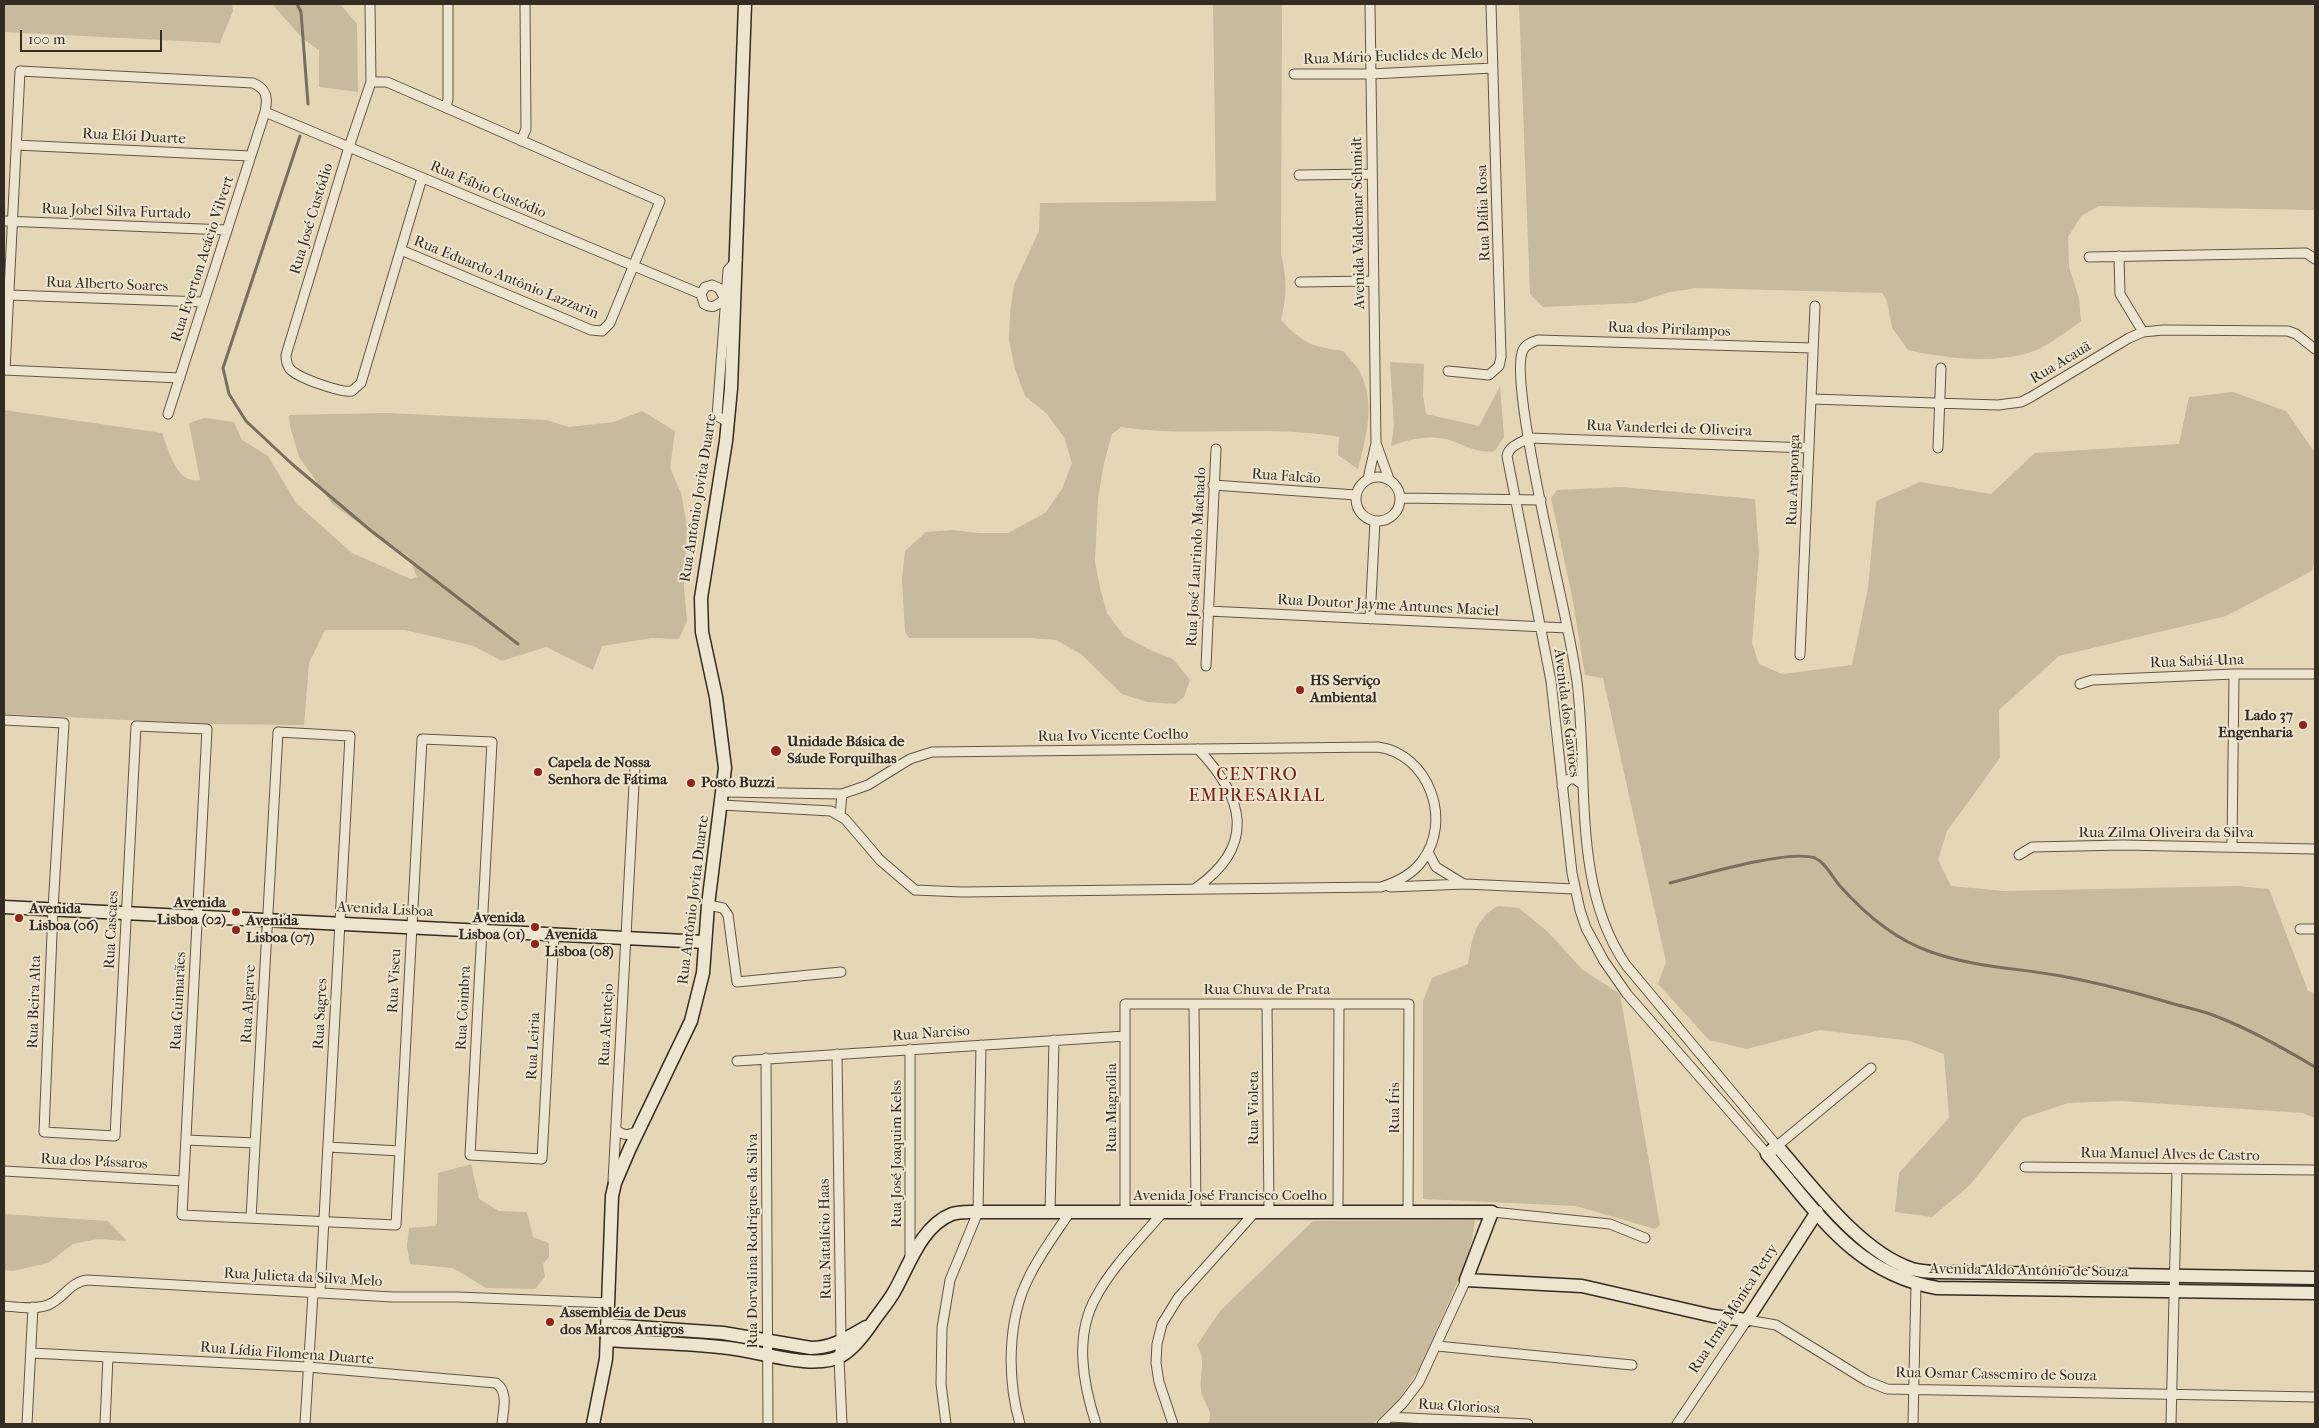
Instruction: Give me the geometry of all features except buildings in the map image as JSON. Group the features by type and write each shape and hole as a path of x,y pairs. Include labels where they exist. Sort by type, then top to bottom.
{"street":[{"name":"Rua José Custódio","path":"370,4 371,82 349,147 287,350 287,365 296,374 343,392 352,391 361,383 400,250"},
{"path":"446,108 448,99 448,4"},
{"path":"521,140 526,129 524,4"},
{"name":"Rua Antônio Jovita Duarte","path":"593,1424 604,1377 609,1303 612,1196 619,1173 691,1021 701,983 708,905 722,806 725,768 724,746 701,614 703,582 732,388 745,4"},
{"name":"Avenida Valdemar Schmidt","path":"1370,4 1376,442"},
{"name":"Rua Dália Rosa","path":"1448,371 1489,375 1499,366 1502,357 1491,4"},
{"name":"Rua Mário Euclides de Melo","path":"1294,74 1371,74 1493,68"},
{"path":"180,378 4,370 9,295 8,221 16,145 20,71 253,83 261,86 266,93 264,112"},
{"path":"371,82 387,82 660,201 633,266"},
{"name":"Rua Fábio Custódio","path":"264,112 701,294"},
{"name":"Rua Everton Acácio Vilvert","path":"168,414 264,112"},
{"name":"Rua Elói Duarte","path":"16,145 250,156"},
{"path":"1300,175 1372,174"},
{"path":"400,250 422,178"},
{"name":"Rua Jobel Silva Furtado","path":"8,221 227,230"},
{"name":"Rua Eduardo Antônio Lazzarin","path":"400,250 591,330 602,331 610,323 633,266"},
{"path":"2089,257 2306,253 2315,259"},
{"path":"2119,256 2120,294 2143,332"},
{"path":"728,422 717,416 728,270 737,260"},
{"path":"1300,282 1374,280"},
{"path":"712,285 719,288 725,299 718,305 711,307 704,304 701,294 705,287 712,285"},
{"name":"Rua Alberto Soares","path":"9,295 204,302"},
{"name":"Rua Araponga","path":"1800,655 1815,306"},
{"name":"Rua Acauã","path":"1811,399 1998,405 2021,402 2129,338 2143,332 2164,330 2288,331 2296,334 2315,349"},
{"name":"Rua dos Pirilampos","path":"1526,346 1538,340 1813,348"},
{"name":"Avenida dos Gaviões","path":"1526,346 1522,352 1522,383 1529,438 1577,681 1583,785 1594,895 1610,940 1639,981"},
{"path":"1938,448 1941,368"},
{"name":"Avenida dos Gaviões","path":"1529,438 1508,451 1507,456 1551,681 1574,889 1586,928 1596,949 1627,994"},
{"name":"Rua Vanderlei de Oliveira","path":"1529,438 1809,448"},
{"path":"1368,479 1376,442"},
{"path":"1376,442 1390,479 1399,491 1401,498 1400,506 1390,518 1375,521 1363,515 1356,502 1358,488 1368,479 1375,476 1390,479"},
{"name":"Rua José Laurindo Machado","path":"1206,666 1216,449"},
{"name":"Rua Falcão","path":"1214,485 1356,495"},
{"path":"1401,498 1514,498 1541,500"},
{"path":"1370,619 1375,521"},
{"name":"Rua Doutor Jayme Antunes Maciel","path":"1208,611 1566,628"},
{"path":"2232,847 2234,674"},
{"name":"Rua Sabiá-Una","path":"2080,684 2092,680 2234,674 2315,674"},
{"name":"Rua Beira Alta","path":"4,720 64,723 53,909 44,1132 115,1136"},
{"name":"Rua Cascaes","path":"115,1136 136,726 207,729"},
{"name":"Rua Guimarães","path":"207,729 182,1215 251,1218"},
{"name":"Rua Algarve","path":"251,1218 278,732 350,736"},
{"name":"Rua Sagres","path":"305,1424 308,1367 324,1221 350,736"},
{"name":"Rua Coimbra","path":"422,739 492,742 470,1155 542,1159"},
{"name":"Rua Viseu","path":"324,1221 396,1225 422,739"},
{"name":"Rua Ivo Vicente Coelho","path":"723,792 842,794 868,785 910,759 932,752 1361,746 1388,748 1409,758 1417,768 1430,790 1436,817 1428,852 1413,870 1394,883 1381,887"},
{"path":"1196,888 1207,880 1222,864 1236,836 1238,822 1236,808 1229,788 1220,774 1198,749"},
{"name":"Rua Alentejo","path":"612,1196 635,766"},
{"path":"1562,786 1569,779 1575,779 1583,785"},
{"path":"722,806 825,809 840,815 842,794"},
{"name":"Rua Ivo Vicente Coelho","path":"840,815 880,860 915,890 962,892 1381,887 1465,884 1574,889"},
{"name":"Rua Zilma Oliveira da Silva","path":"2019,855 2032,847 2122,845 2315,849"},
{"name":"Rua Ivo Vicente Coelho","path":"1428,852 1436,867 1450,877 1465,884"},
{"path":"708,905 723,908 728,916 737,982 841,972"},
{"name":"Avenida Lisboa","path":"4,907 705,942"},
{"path":"2300,929 2315,929"},
{"name":"Rua Leiria","path":"542,1159 554,935"},
{"path":"1596,949 1605,949 1610,940"},
{"name":"Avenida Aldo Antônio de Souza","path":"1639,981 1772,1150 1817,1212 1849,1247 1864,1259 1893,1276 1916,1284 1937,1288 2315,1293"},
{"name":"Avenida Aldo Antônio de Souza","path":"1627,994 1772,1150 1844,1223 1887,1257 1912,1269 1938,1272 2315,1278"},
{"name":"Rua Chuva de Prata","path":"1126,1004 1409,1004"},
{"name":"Rua Magnólia","path":"1125,1212 1126,1004"},
{"path":"1194,1004 1196,1212"},
{"name":"Rua Violeta","path":"1267,1004 1269,1212"},
{"path":"1338,1212 1339,1004"},
{"name":"Rua Íris","path":"1408,1212 1409,1004"},
{"name":"Rua Narciso","path":"738,1061 1126,1036"},
{"path":"1050,1212 1054,1040"},
{"path":"946,1424 940,1366 944,1311 955,1266 978,1212 981,1044"},
{"name":"Rua José Joaquim Kelss","path":"910,1049 910,1260"},
{"name":"Rua Natalício Haas","path":"837,1054 842,1424"},
{"name":"Rua Dorvalina Rodrigues da Silva","path":"766,1058 768,1424"},
{"path":"1772,1150 1872,1068"},
{"path":"616,1129 619,1133 626,1135 638,1131"},
{"path":"186,1140 255,1144"},
{"path":"328,1147 400,1151"},
{"name":"Rua Manuel Alves de Castro","path":"2025,1167 2315,1170"},
{"path":"2172,1424 2177,1169"},
{"name":"Rua dos Pássaros","path":"4,1171 184,1181"},
{"name":"Avenida José Francisco Coelho","path":"840,1357 856,1343 893,1293 910,1260 927,1234 940,1220 953,1214 978,1212 1492,1212 1610,1224 1645,1238"},
{"path":"1020,1424 1014,1403 1012,1366 1017,1310 1028,1278 1070,1212"},
{"path":"1096,1424 1087,1394 1083,1367 1084,1335 1090,1310 1104,1284 1163,1212"},
{"path":"1173,1424 1159,1382 1156,1363 1156,1344 1162,1324 1178,1298 1255,1212"},
{"path":"1382,1424 1412,1393 1437,1346 1466,1280 1492,1212"},
{"name":"Rua Irmã Mônica Petry","path":"1677,1424 1817,1212"},
{"path":"251,1218 324,1221"},
{"name":"Rua Julieta da Silva Melo","path":"4,1306 33,1307 48,1305 75,1284 87,1280 316,1293 609,1303"},
{"name":"Rua Osmar Cassemiro de Souza","path":"1466,1280 1582,1286 1713,1316 1776,1325 1876,1386 1914,1390 2315,1397"},
{"path":"1913,1424 1916,1284"},
{"path":"27,1424 33,1307"},
{"name":"Avenida José Francisco Coelho","path":"608,1325 723,1333 767,1340 779,1344 825,1348 870,1324"},
{"path":"607,1340 728,1348 777,1358 813,1360 840,1357"},
{"path":"1437,1346 1632,1365"},
{"name":"Rua Lídia Filomena Duarte","path":"31,1353 308,1367 496,1383 502,1387 505,1394 502,1424"},
{"path":"105,1424 108,1357"},
{"name":"Rua Gloriosa","path":"1389,1417 1528,1424"}],"shaded area":[{"path":"4,4 232,4 233,11 220,43 4,32"},
{"path":"272,4 340,4 357,24 358,92 319,87 319,50 303,39"},
{"path":"1213,4 1282,4 1281,254 1285,287 1281,320 1295,334 1309,343 1343,351 1360,372 1368,396 1369,408 1358,469 1338,455 1339,437 1312,433 1285,431 1175,431 1121,427 1112,434 1104,463 1098,498 1095,562 1100,588 1107,613 1124,636 1148,649 1173,659 1190,680 1184,697 1175,704 1147,702 1122,694 1081,654 1056,640 1030,638 909,638 905,632 902,578 905,551 926,532 953,530 979,533 1008,533 1045,513 1062,489 1072,463 1064,437 1047,414 1025,396 1015,369 1009,340 1014,285 1039,231 1040,203 1216,201"},
{"path":"1519,4 2315,4 2315,210 2099,206 2081,216 2068,237 2069,267 2079,298 2081,321 2042,347 2028,353 1999,358 1968,359 1908,350 1892,328 1887,301 1882,293 1697,288 1670,292 1636,303 1543,307 1530,294"},
{"path":"1390,362 1424,364 1423,396 1426,414 1479,426 1500,386 1504,437 1495,451 1476,450 1446,439 1432,437 1411,440 1391,446 1394,426"},
{"path":"2233,392 2286,411 2315,453 2315,558 2312,571 2226,616 2059,656 1999,710 2000,758 1947,831 1938,860 1951,886 2004,891 2238,886 2269,889 2308,991 2315,993 2315,1118 2303,1113 2121,1101 2068,1103 2023,1118 1970,1185 1932,1217 1895,1212 1899,1173 1949,1118 1944,1054 1910,1041 1820,1030 1747,1049 1709,1040 1658,984 1666,962 1603,678 1585,675 1572,596 1551,498 1557,490 1622,487 1755,499 1759,554 1752,643 1759,664 1782,674 1852,665 1868,588 1876,501 1920,482 1991,494 2035,453 2179,444 2189,397"},
{"path":"4,410 162,433 179,472 192,480 200,480 189,423 205,418 234,422 242,440 268,456 296,503 352,553 411,579 417,577 409,557 333,505 299,457 290,426 289,415 387,413 546,420 569,427 614,422 642,411 675,431 670,468 681,493 687,526 684,587 687,621 679,639 652,638 602,646 593,670 546,647 502,661 474,646 405,630 325,630 309,663 304,725 207,724 4,714"},
{"path":"1498,906 1519,908 1548,932 1583,970 1620,994 1660,1225 1655,1229 1576,1206 1423,1199 1423,1001 1432,978 1468,964 1475,931 1484,917"},
{"path":"471,1164 479,1199 499,1211 527,1212 533,1237 549,1243 549,1257 543,1264 545,1277 535,1289 486,1288 453,1268 410,1264 407,1246 409,1228 435,1226 437,1223 438,1173"},
{"path":"4,1214 108,1221 127,1241 98,1239 73,1244 48,1263 13,1271 4,1270"},
{"path":"1475,1220 1472,1241 1460,1276 1420,1368 1399,1399 1373,1424 1208,1424 1210,1415 1201,1391 1202,1357 1197,1345 1220,1311 1313,1221"}],"waterway":[{"path":"297,4 301,12 308,104"},
{"path":"300,136 223,368 229,394 246,421 292,464 370,530 518,644"},
{"path":"1670,883 1765,860 1802,856 1815,858 1829,870 1840,886 1870,916 1893,933 1918,947 1963,961 2061,976 2132,992 2202,1011 2255,1034 2315,1067"}],"place":[{"name":"HS Serviço Ambiental","path":"1300,690"},
{"name":"Lado 37 Engenharia","path":"2303,725"},
{"name":"Unidade Básica de Sáude Forquilhas","path":"776,751"},
{"name":"Capela de Nossa Senhora de Fátima","path":"538,772"},
{"name":"Posto Buzzi","path":"691,783"},
{"name":"Avenida Lisboa (02)","path":"236,912"},
{"name":"Avenida Lisboa (06)","path":"19,918"},
{"name":"Avenida Lisboa (01)","path":"535,927"},
{"name":"Avenida Lisboa (07)","path":"236,930"},
{"name":"Avenida Lisboa (08)","path":"535,944"},
{"name":"Assembléia de Deus dos Marcos Antigos","path":"550,1322"}],"district":[{"name":"CENTRO EMPRESARIAL","path":"1257,786"}]}
